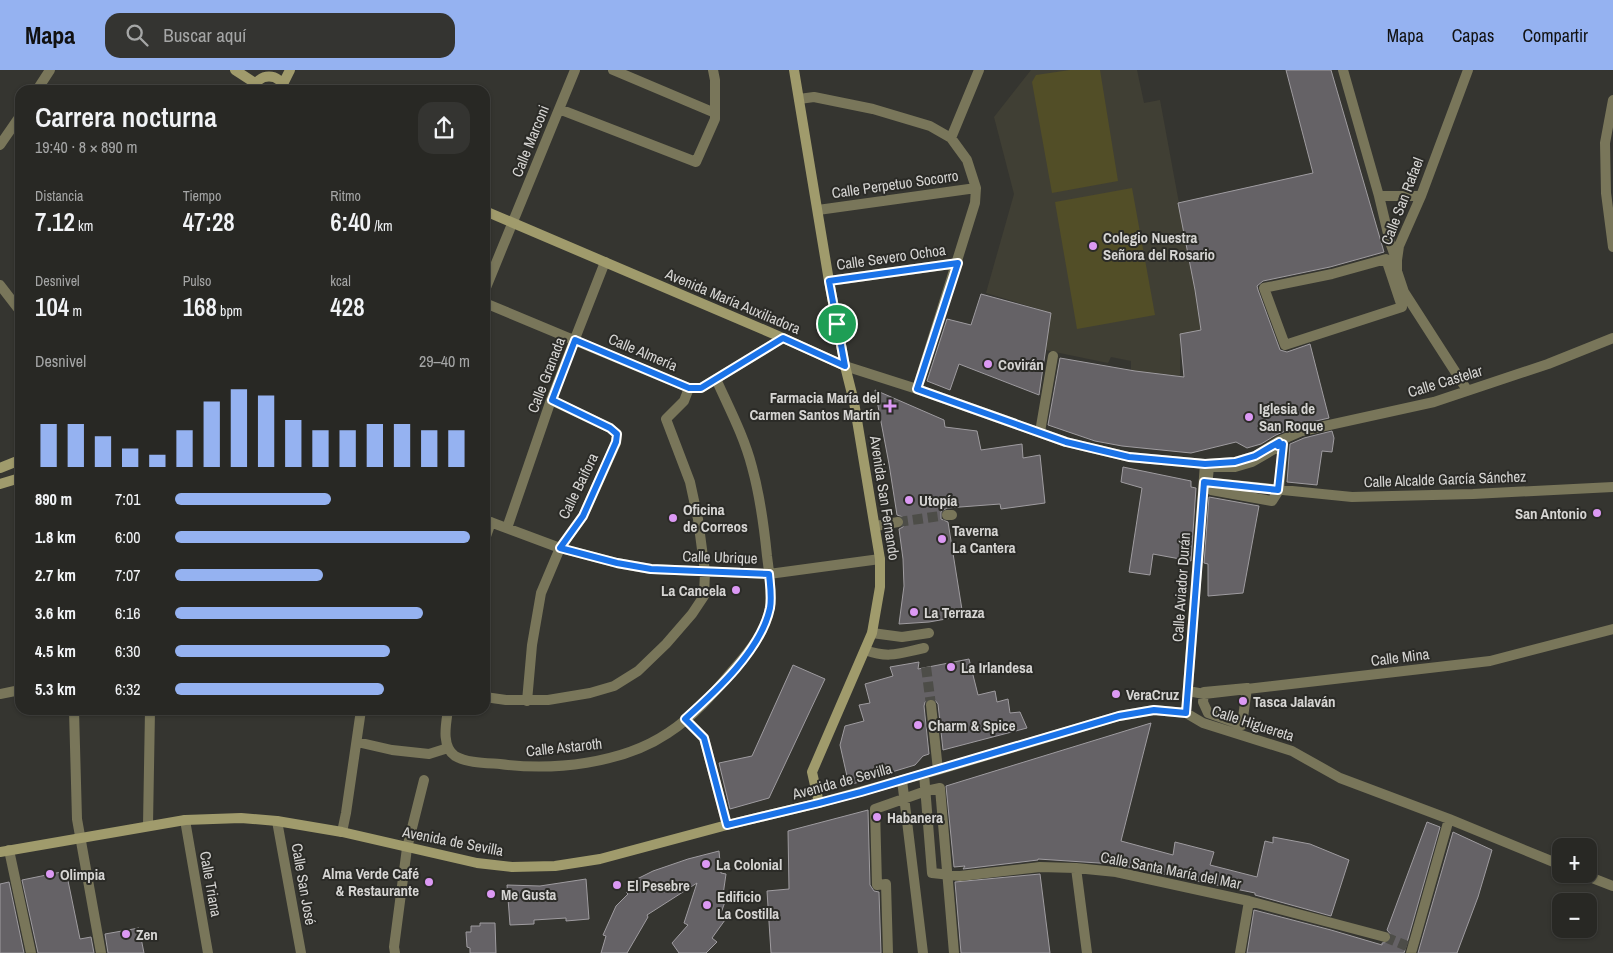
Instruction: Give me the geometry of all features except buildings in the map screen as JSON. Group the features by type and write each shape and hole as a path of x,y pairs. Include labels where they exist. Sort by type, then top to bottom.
{"street":[{"path":"40,85 50,70"},
{"path":"235,70 252,85"},
{"path":"285,85 290,70"},
{"name":"Calle Marconi","path":"490,278 575,70"},
{"path":"614,70 715,113"},
{"path":"559,109 696,162 715,119 713,70"},
{"name":"Avenida San Fernando","path":"794,70 829,281 845,366 854,402 880,559 880,586 872,632 812,772 819,803"},
{"path":"951,138 979,70"},
{"path":"1343,70 1379,196 1402,307 1285,345 1264,288 1391,260"},
{"name":"Calle San Rafael","path":"1466,390 1404,292 1391,260 1421,196 1468,70"},
{"path":"256,85 263,76 270,73 282,85"},
{"path":"799,99 814,97 872,109 930,126 951,138 967,160 976,188 975,203 958,263 917,389"},
{"path":"1613,100 1605,143 1606,193 1613,247"},
{"path":"0,145 15,123"},
{"name":"Calle Perpetuo Socorro","path":"818,210 976,188"},
{"path":"1379,196 1421,196"},
{"name":"Avenida María Auxiliadora","path":"490,213 845,366 917,389 1066,442 1129,457 1205,464 1235,462 1255,456 1280,443"},
{"name":"Calle Granada","path":"508,528 552,400 605,262"},
{"name":"Calle Severo Ochoa","path":"829,281 958,263"},
{"path":"0,285 15,305"},
{"name":"Calle Almería","path":"490,305 689,388 701,388 783,338"},
{"name":"Calle Castelar","path":"1280,443 1302,431 1434,402 1548,364 1613,338"},
{"path":"1040,432 1053,356"},
{"name":"Calle Astaroth","path":"448,748 455,756 468,760 520,767 564,766 608,759 641,747 668,733 718,688 744,657 764,628 770,606 769,574 762,512 752,466 736,422 716,379"},
{"path":"490,698 527,701 590,694 614,686 638,671 666,644 692,614 704,596 705,572 698,519 690,482 666,419 684,401 689,388"},
{"name":"Calle Baifora","path":"552,400 610,428 617,434 616,442 583,516 560,548"},
{"path":"1280,443 1283,444 1276,490 1272,501 1211,490 1207,487 1209,467 1235,467 1244,464 1267,454 1280,443"},
{"path":"0,468 15,462"},
{"name":"Calle Aviador Durán","path":"1186,713 1206,482 1205,464"},
{"path":"0,484 15,480"},
{"name":"Calle Alcalde García Sánchez","path":"1276,490 1352,497 1473,494 1613,487"},
{"name":"Calle Ubrique","path":"490,522 560,548 617,563 651,569 769,574 880,559"},
{"path":"876,526 898,522"},
{"path":"527,701 532,645 541,593 560,548"},
{"name":"Calle Mina","path":"1188,691 1204,694 1248,690 1490,661 1613,630"},
{"path":"872,632 902,637 929,633"},
{"path":"865,650 879,655 890,656 924,648"},
{"path":"1204,694 1204,702 1208,713 1242,725 1248,690"},
{"path":"0,694 15,691"},
{"path":"931,705 938,770"},
{"name":"Calle Higuereta","path":"924,774 1119,716 1154,710 1186,713 1203,723 1292,751 1340,778 1449,819 1552,862"},
{"path":"74,715 77,819 102,953"},
{"path":"148,826 150,715"},
{"path":"342,832 360,715"},
{"path":"356,744 429,754 448,748 445,731 447,715"},
{"path":"685,719 704,738 727,825"},
{"path":"924,774 932,874 947,875"},
{"name":"Avenida de Sevilla","path":"4,851 185,820 241,818 277,821 342,832 477,863 512,867 555,866 600,858 819,803 924,774"},
{"path":"395,953 394,947 407,848 424,780"},
{"path":"902,780 923,953"},
{"path":"888,953 886,884 877,885 875,809 904,798 940,788 954,953"},
{"path":"1410,949 1449,819"},
{"name":"Calle Triana","path":"185,820 208,953"},
{"name":"Calle San José","path":"277,821 301,953"},
{"path":"4,851 31,953"},
{"name":"Calle Santa María del Mar","path":"947,875 960,876 1040,867 1116,872 1249,901 1384,937"},
{"path":"1076,868 1087,953"},
{"path":"1597,880 1613,886"},
{"path":"1240,953 1249,901"}],"shaded area":[{"name":"Colegio Nuestra Señora del Rosario","path":"1031,70 1137,70 1144,103 1160,100 1201,330 1180,334 1180,376 1131,371 1131,361 1111,357 1108,363 1045,350 1051,313 986,293 1014,194 994,117"},
{"path":"1070,70 1100,70 1118,181 1052,193 1032,82 1036,75"},
{"path":"1132,188 1155,315 1077,329 1055,202"}],"tunnel":[{"path":"898,522 947,515"},
{"path":"926,667 931,705"},
{"path":"1385,937 1407,946"}],"place":[{"name":"Colegio Nuestra Señora del Rosario","path":"1093,246"},
{"name":"Covirán","path":"988,364"},
{"name":"Farmacia María del Carmen Santos Martín","path":"890,406"},
{"name":"Iglesia de San Roque","path":"1249,417"},
{"name":"Utopía","path":"909,500"},
{"name":"San Antonio","path":"1597,513"},
{"name":"Oficina de Correos","path":"673,518"},
{"name":"Taverna La Cantera","path":"942,539"},
{"name":"La Cancela","path":"736,590"},
{"name":"La Terraza","path":"914,612"},
{"name":"La Irlandesa","path":"951,667"},
{"name":"VeraCruz","path":"1116,694"},
{"name":"Tasca Jalaván","path":"1243,701"},
{"name":"Charm & Spice","path":"918,725"},
{"name":"Habanera","path":"877,817"},
{"name":"La Colonial","path":"706,864"},
{"name":"Olimpia","path":"50,874"},
{"name":"Alma Verde Café & Restaurante","path":"429,882"},
{"name":"El Pesebre","path":"617,885"},
{"name":"Me Gusta","path":"491,894"},
{"name":"Edificio La Costilla","path":"707,905"},
{"name":"Zen","path":"126,934"}],"route":[{"path":"958,263 917,389 1066,442 1129,457 1205,464 1235,462 1255,456 1279,442 1278,446 1283,444 1278,490 1204,482 1186,713 1154,710 1119,716 861,792 727,825 704,738 685,719 718,688 744,657 764,628 770,606 769,574 651,569 617,563 560,548 583,516 616,442 617,434 610,428 552,400 575,340 689,388 701,388 783,338 845,366 837,324 829,281 958,263"}]}
